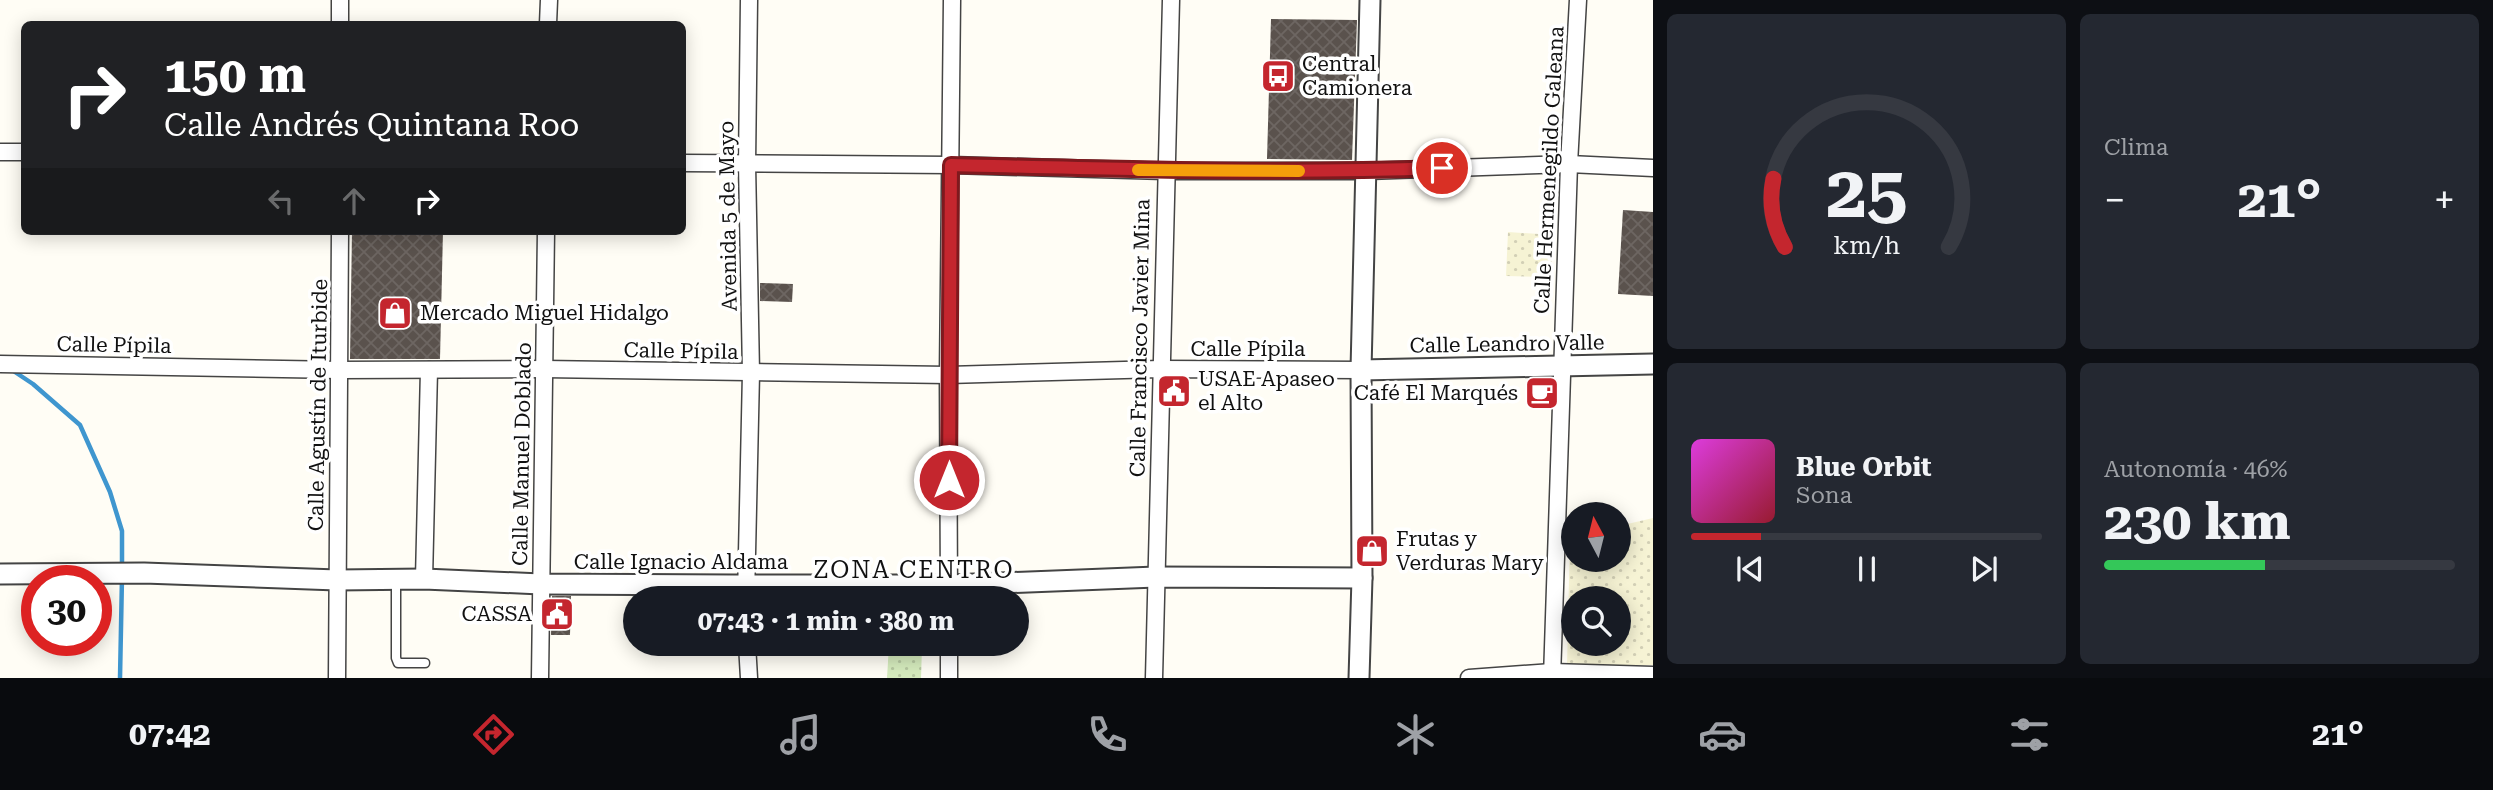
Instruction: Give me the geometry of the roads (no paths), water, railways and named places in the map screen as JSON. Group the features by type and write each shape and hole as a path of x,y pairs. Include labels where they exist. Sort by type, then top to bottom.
{"street":[{"path":"340,0 340,21"},
{"path":"548,21 549,0"},
{"name":"Avenida 5 de Mayo","path":"746,586 751,373 747,164 749,0"},
{"path":"949,586 952,0"},
{"name":"Calle Francisco Javier Mina","path":"1154,678 1171,0"},
{"path":"1359,678 1370,0"},
{"name":"Calle Hermenegildo Galeana","path":"1552,675 1569,163 1578,0"},
{"path":"0,152 21,152"},
{"path":"686,163 951,165 1165,171 1367,171 1569,163 1653,169"},
{"name":"Calle Agustín de Iturbide","path":"337,678 340,235"},
{"name":"Calle Manuel Doblado","path":"540,678 546,235"},
{"name":"Calle Pípila","path":"0,364 948,375 1160,369 1362,370"},
{"name":"Calle Leandro Valle","path":"1362,370 1653,364"},
{"path":"424,579 429,370"},
{"name":"Calle Ignacio Aldama","path":"0,574 144,573 337,580 424,579 623,587"},
{"name":"Calle Ignacio Aldama","path":"1029,586 1156,577 1362,578"},
{"path":"747,656 748,678"},
{"path":"949,656 949,678"},
{"path":"1469,678 1653,675"}],"lane":[{"path":"396,580 398,663 425,663"}],"waterway":[{"path":"12,370 33,384 80,425 110,492 122,531 122,569"},
{"path":"120,678 122,577"}],"place":[{"name":"Central Camionera","path":"1278,76"},
{"name":"Mercado Miguel Hidalgo","path":"395,313"},
{"name":"USAE Apaseo el Alto","path":"1174,391"},
{"name":"Café El Marqués","path":"1542,393"},
{"name":"Frutas y Verduras Mary","path":"1372,551"},
{"name":"CASSA","path":"557,614"}],"district":[{"name":"ZONA CENTRO","path":"914,570"}]}
